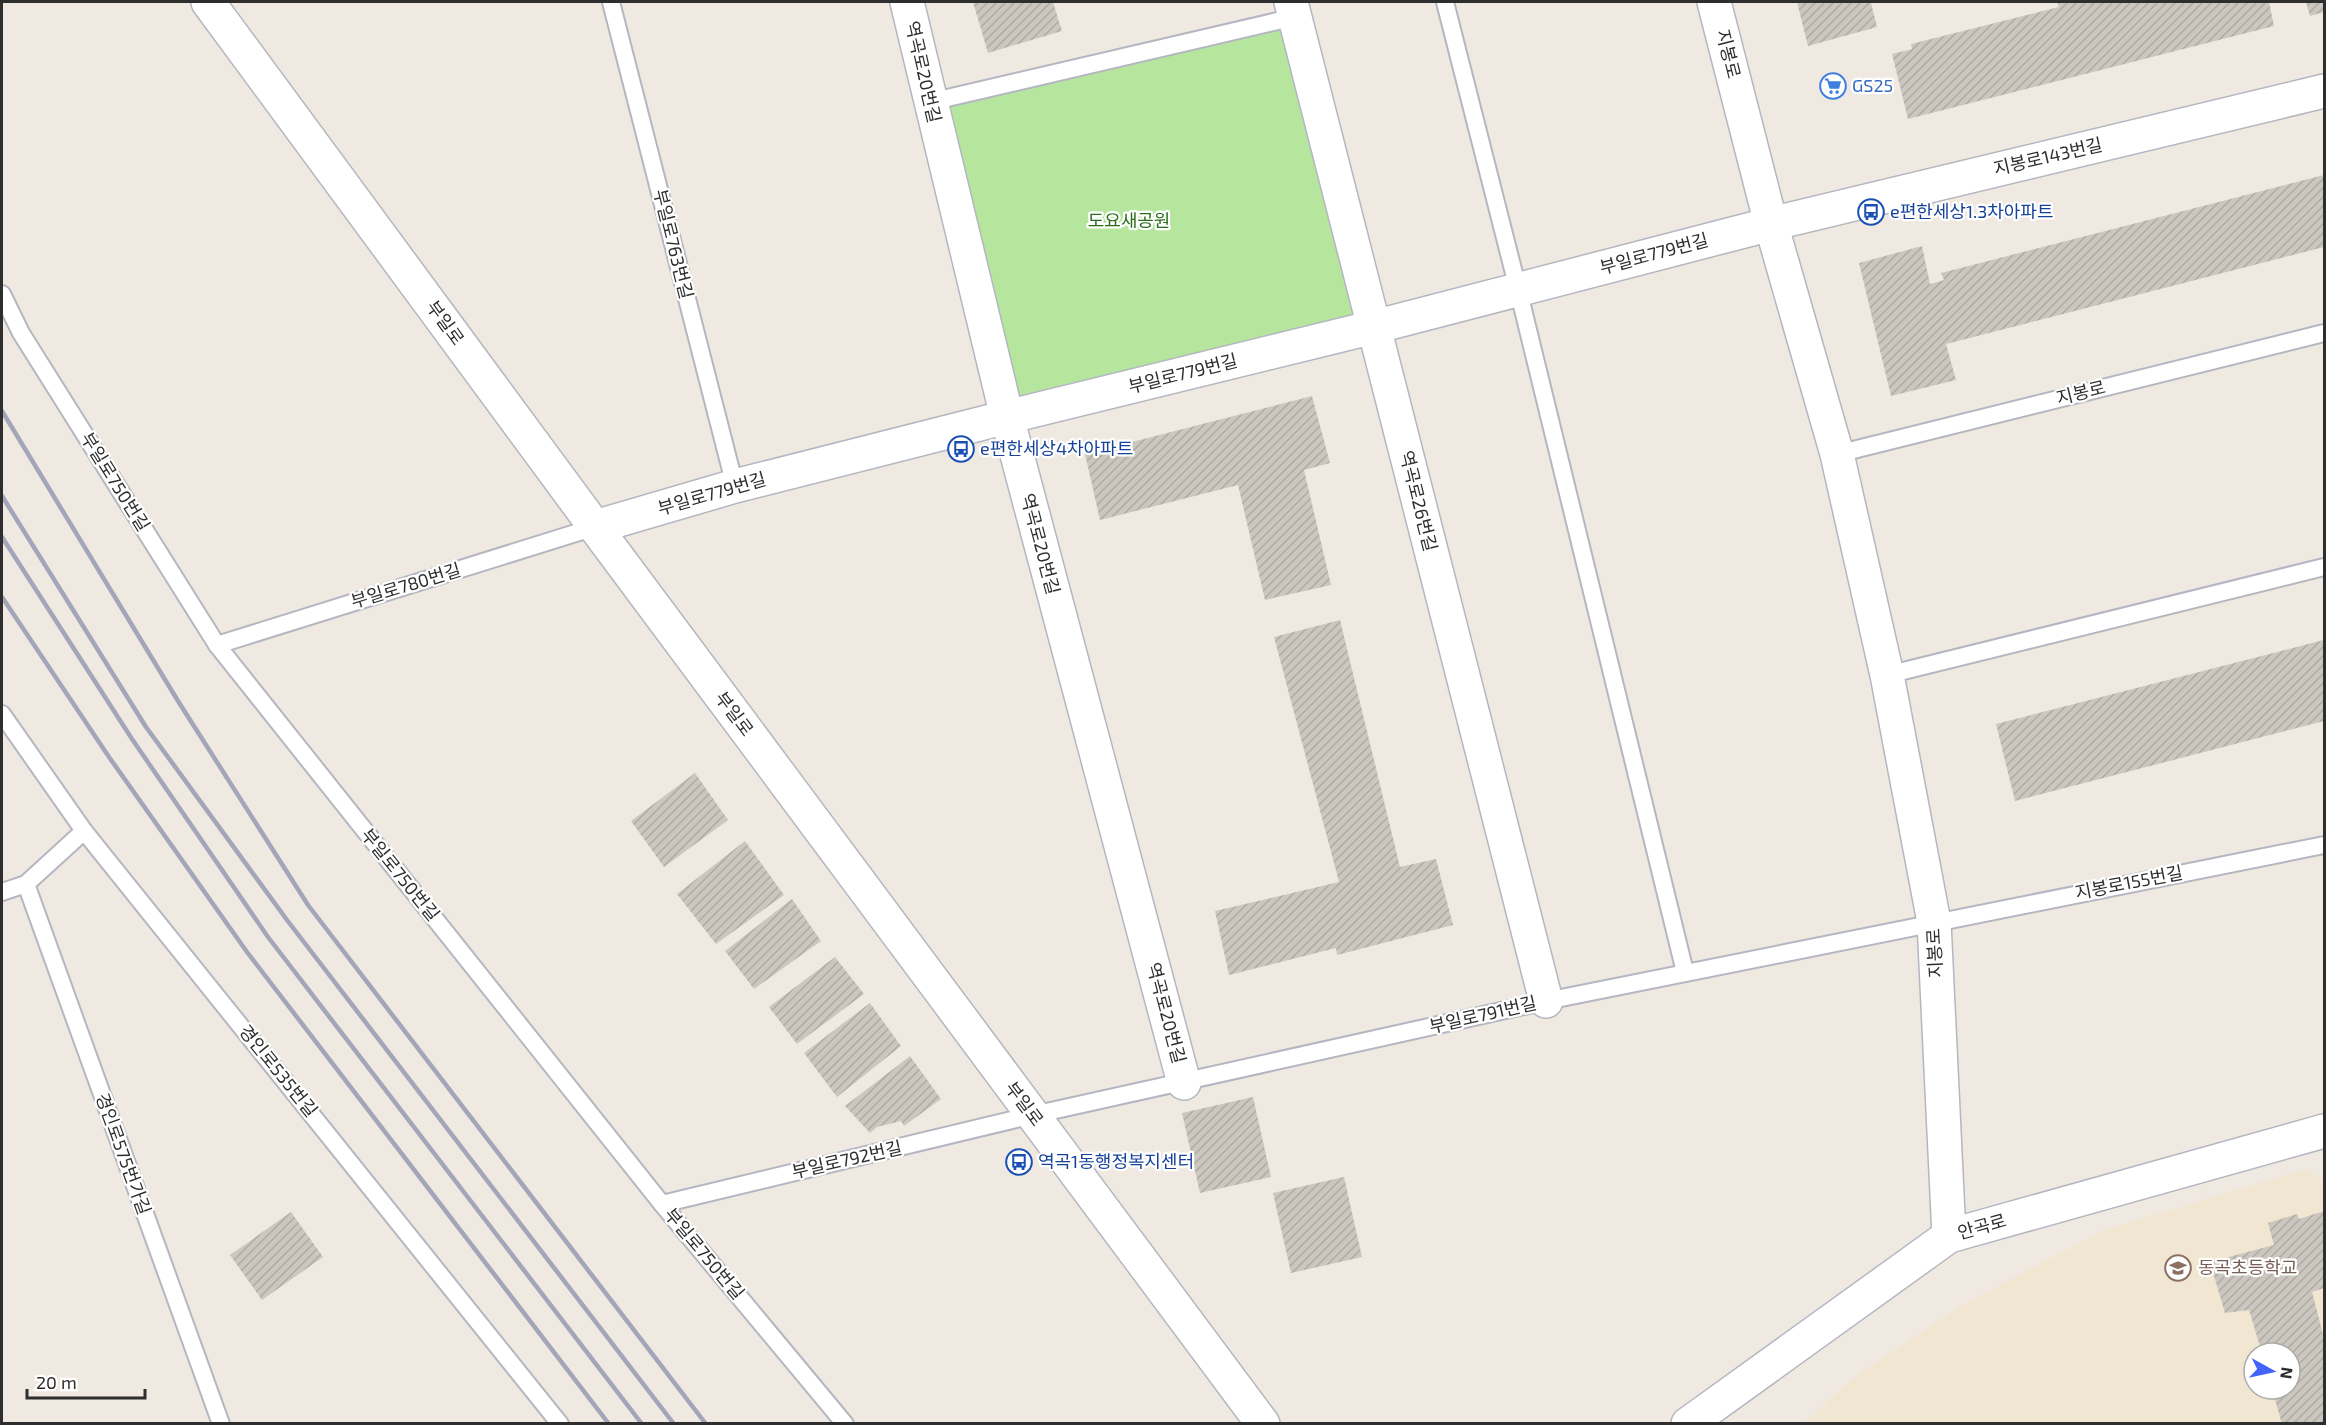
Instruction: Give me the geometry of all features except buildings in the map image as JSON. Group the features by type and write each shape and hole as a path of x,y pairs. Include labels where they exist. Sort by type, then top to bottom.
{"street":[{"name":"부일로","path":"208,2 595,527 1263,1424"},
{"name":"역곡로20번길","path":"907,2 1007,417 1184,1083"},
{"name":"지봉로","path":"1714,2 1771,224 1837,454 1887,675 1934,922 1949,1236"},
{"name":"역곡로26번길","path":"1293,9 1546,1001"},
{"name":"지봉로143번길","path":"1771,224 2325,91"},
{"name":"부일로779번길","path":"595,527 735,486 1374,327 1771,224"},
{"name":"안곡로","path":"1688,1424 1949,1236 2325,1131"}],"lane":[{"name":"부일로763번길","path":"611,2 735,486"},
{"path":"1445,2 1518,289 1685,972"},
{"path":"930,102 1293,9"},
{"name":"부일로750번길","path":"2,294 21,333 217,645 662,1204 845,1424"},
{"name":"지봉로","path":"1837,454 2325,333"},
{"name":"부일로780번길","path":"217,645 595,527"},
{"path":"1887,675 2325,567"},
{"name":"경인로535번길","path":"2,714 84,831 560,1424"},
{"path":"2,891 26,884 84,831"},
{"name":"지봉로155번길","path":"1934,922 2325,845"},
{"name":"경인로575번가길","path":"26,884 220,1424"},
{"name":"부일로791번길","path":"1033,1115 1546,1001 1934,922"},
{"name":"부일로792번길","path":"662,1204 1033,1115"}],"shaded area":[{"name":"동곡초등학교","path":"2306,1169 2324,1181 2324,1423 1803,1424 1848,1382 1959,1307 2104,1230"}],"green space":[{"name":"도요새공원","path":"1295,17 1374,327 1007,417 930,102"}],"railway":[{"path":"2,411 178,701 308,905 706,1424"},
{"path":"2,496 146,727 287,920 674,1424"},
{"path":"2,537 132,739 268,937 642,1424"},
{"path":"2,597 109,757 247,952 609,1424"}],"place":[{"name":"GS25","path":"1833,86"},
{"name":"e편한세상1.3차아파트","path":"1871,212"},
{"name":"e편한세상4차아파트","path":"961,449"},
{"name":"역곡1동행정복지센터","path":"1019,1162"},
{"name":"동곡초등학교","path":"2178,1268"}]}
